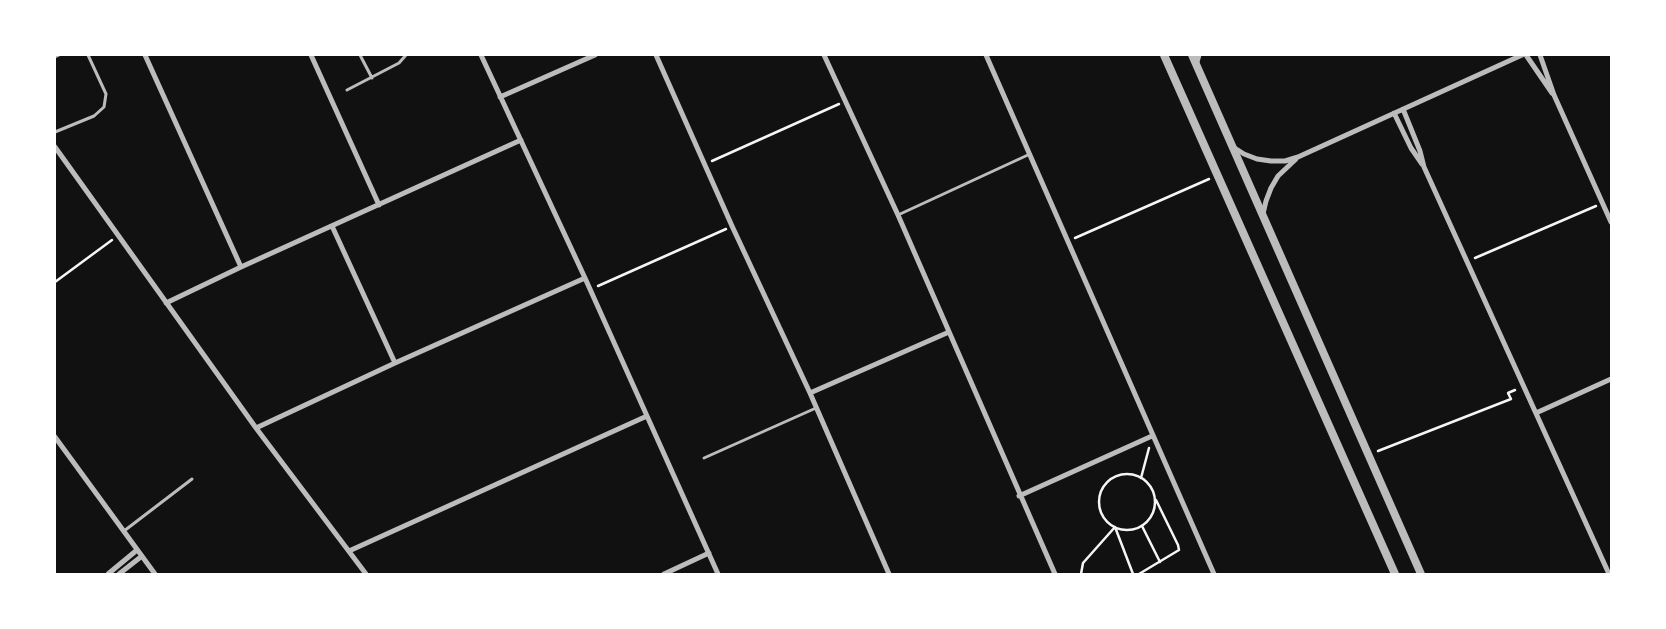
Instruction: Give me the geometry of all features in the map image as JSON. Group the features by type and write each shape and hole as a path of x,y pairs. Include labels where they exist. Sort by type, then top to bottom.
{"street":[{"path":"145,55 241,267"},
{"path":"311,55 379,205"},
{"path":"481,55 585,278 718,574"},
{"path":"500,97 594,55"},
{"path":"656,55 732,226 810,393 889,574"},
{"path":"824,55 898,215 1019,496 1055,574"},
{"path":"986,55 1214,574"},
{"path":"1164,55 1395,574"},
{"path":"1192,55 1421,574"},
{"path":"1196,65 1199,55"},
{"path":"1232,146 1244,154 1271,162 1285,161 1298,157 1522,55"},
{"path":"1526,55 1554,95"},
{"path":"1540,55 1554,95 1611,222"},
{"path":"1403,109 1420,151 1424,167 1609,574"},
{"path":"1394,113 1414,153 1424,167"},
{"path":"166,303 521,140"},
{"path":"55,147 256,428 366,574"},
{"path":"1263,214 1266,201 1278,176 1298,157"},
{"path":"332,226 395,363"},
{"path":"256,428 585,278"},
{"path":"810,393 949,332"},
{"path":"1536,413 1611,379"},
{"path":"349,551 647,416"},
{"path":"1019,496 1152,436"},
{"path":"55,437 155,574"},
{"path":"108,574 137,550"},
{"path":"664,574 709,553"},
{"path":"119,574 142,556"}],"lane":[{"path":"55,57 59,55"},
{"path":"55,132 94,116 104,107 106,94 88,55"},
{"path":"360,55 372,78"},
{"path":"347,90 399,63 406,55"},
{"path":"898,215 1030,154"},
{"path":"704,458 816,408"},
{"path":"124,532 192,479"}],"path":[{"path":"704,164 845,102"},
{"path":"1068,241 1218,175"},
{"path":"1467,262 1602,203"},
{"path":"590,289 732,226"},
{"path":"55,282 118,235"},
{"path":"1368,454 1511,399 1508,393 1524,386"},
{"path":"1141,478 1152,436"},
{"path":"1133,574 1115,527 1104,517 1101,510 1100,496 1107,483 1120,475 1127,474 1141,478 1148,483 1180,548 1178,553 1140,574"},
{"path":"1115,527 1133,529 1142,526 1152,514 1155,499"},
{"path":"1142,526 1160,563"},
{"path":"1082,574 1084,563 1115,527"}]}
